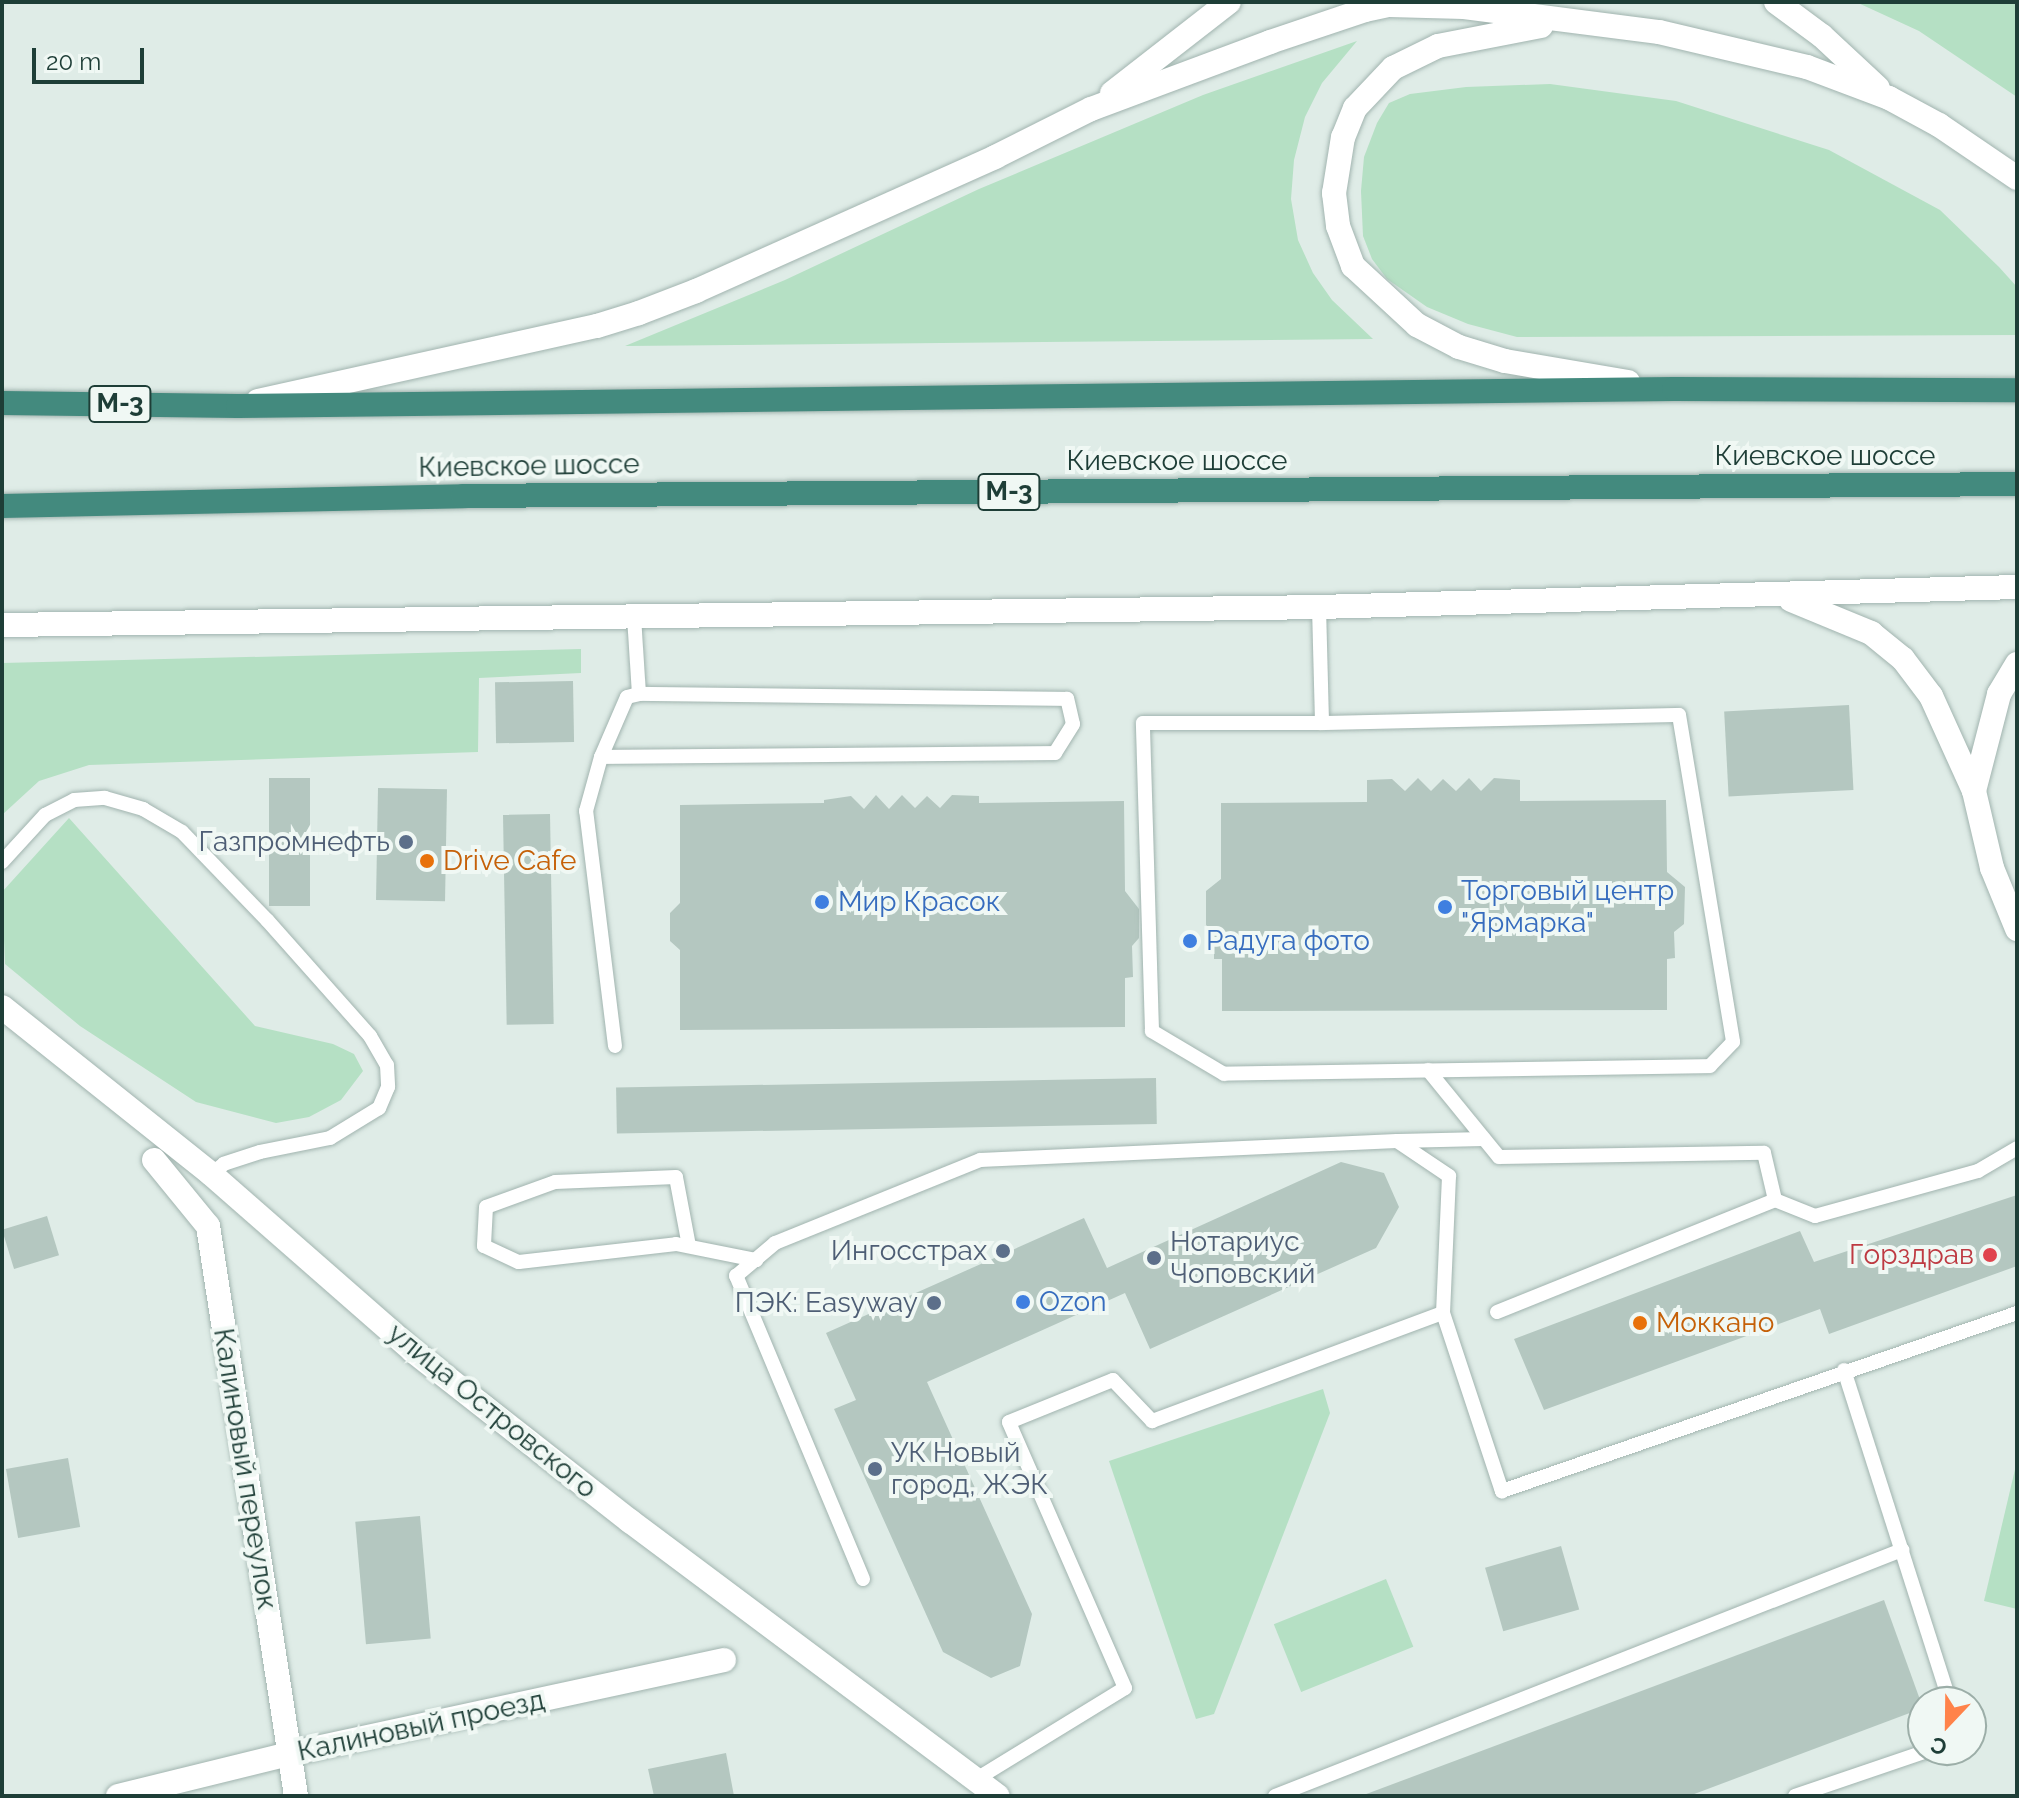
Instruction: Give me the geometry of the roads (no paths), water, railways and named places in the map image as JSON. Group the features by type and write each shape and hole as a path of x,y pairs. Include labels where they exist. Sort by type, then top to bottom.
{"highway":[{"name":"М-3","path":"2,403 238,406 1674,389 2017,390"},
{"name":"Киевское шоссе","path":"2,506 479,496 2017,484"}],"main road":[{"path":"1091,109 1229,2"},
{"path":"1776,2 1822,36 1889,98"},
{"path":"238,406 597,326 639,313 696,291 924,189 1091,109 1365,10 1389,5 1464,7 1659,32 1807,67 1889,98 1939,125 2017,178"},
{"path":"1574,21 1502,31 1438,46 1393,68 1355,108 1343,137 1334,193 1338,226 1353,266 1417,325 1459,347 1551,371 1674,389"},
{"path":"2,625 1319,607 2017,587"},
{"path":"1781,596 1871,633 1903,659 1931,696 1974,791 1992,868 2017,929"},
{"path":"1974,791 1999,694 2017,664"},
{"name":"улица Островского","path":"2,1007 211,1174 413,1351 630,1521 997,1796"},
{"name":"Калиновый переулок","path":"154,1160 208,1226 296,1796"},
{"name":"Калиновый проезд","path":"118,1796 289,1754 724,1660"}],"lane":[{"path":"1319,607 1322,723"},
{"path":"634,617 639,694"},
{"path":"601,757 1055,753 1073,724 1067,699 639,694 627,697 601,757 586,811 615,1046"},
{"path":"1679,715 1733,1042 1710,1066 1224,1074 1152,1031 1143,723 1322,723 1679,715"},
{"path":"2,862 45,815 74,800 105,798 143,809 182,832 267,920 370,1036 387,1065 388,1087 379,1108 330,1138 260,1152 224,1164 211,1174"},
{"path":"1428,1070 1499,1157 1764,1153 1775,1200"},
{"path":"863,1579 736,1276 775,1243 980,1160 1484,1139"},
{"path":"1397,1141 1449,1176 1443,1313 1502,1491 1844,1370 2017,1313"},
{"path":"1497,1312 1775,1200 1815,1216 1978,1171 2017,1148"},
{"path":"689,1246 676,1177 555,1182 486,1207 484,1246 519,1262 676,1244 756,1260"},
{"path":"975,1780 1125,1688 1009,1422 1113,1380 1152,1421 1443,1313"},
{"path":"1844,1370 1945,1686"},
{"path":"1275,1796 1902,1550"},
{"path":"1795,1796 1907,1758"}],"place":[{"name":"Газпромнефть","path":"406,842"},
{"name":"Drive Cafe","path":"427,861"},
{"name":"Мир Красок","path":"822,902"},
{"name":"Торговый центр \"Ярмарка\"","path":"1445,907"},
{"name":"Радуга фото","path":"1190,941"},
{"name":"Ингосстрах","path":"1003,1251"},
{"name":"Горздрав","path":"1990,1255"},
{"name":"Нотариус Чоповский","path":"1154,1258"},
{"name":"Ozon","path":"1023,1302"},
{"name":"ПЭК: Easyway","path":"934,1303"},
{"name":"Моккано","path":"1640,1323"},
{"name":"УК Новый город, ЖЭК","path":"875,1469"}]}
